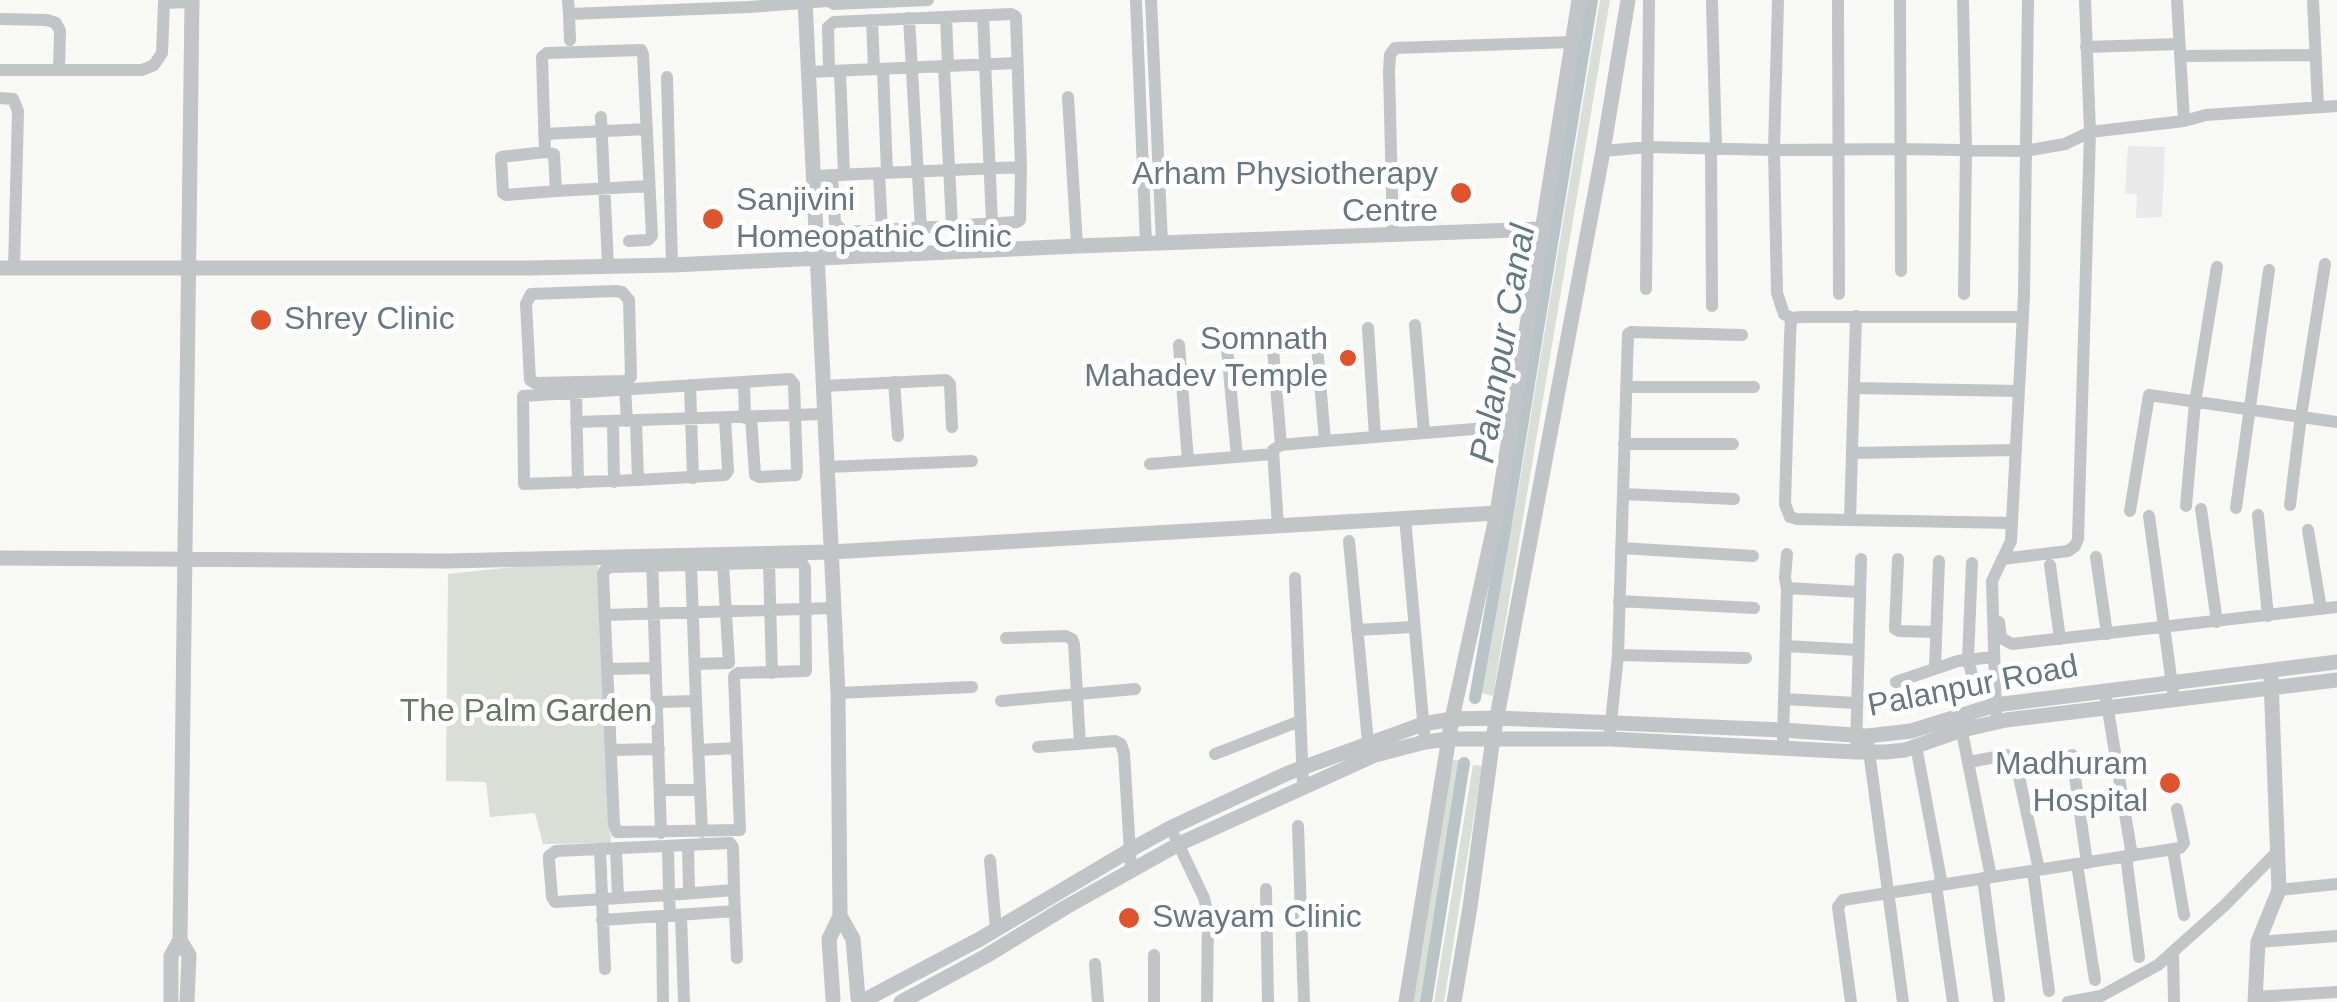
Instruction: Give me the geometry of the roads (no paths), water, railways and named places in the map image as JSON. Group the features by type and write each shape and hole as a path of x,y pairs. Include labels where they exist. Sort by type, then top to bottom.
{"street":[{"path":"570,40 568,7 928,0"},
{"path":"1136,0 1140,103 1154,243"},
{"path":"1151,0 1156,102 1154,243"},
{"path":"1406,1002 1452,719 1497,512 1579,0"},
{"path":"1454,1002 1493,738 1628,0"},
{"path":"1646,289 1649,0"},
{"path":"1778,0 1774,150 1777,293 1784,314 1791,318 2024,317"},
{"path":"1838,0 1838,294"},
{"path":"1900,0 1902,271"},
{"path":"1963,0 1964,294"},
{"path":"1997,722 1992,581 2011,541 2024,317 2028,0"},
{"path":"2002,559 2068,551 2078,538 2090,132 2085,0"},
{"path":"2177,0 2184,121"},
{"path":"2313,0 2318,106"},
{"path":"0,70 142,70 154,65 162,53 164,3 192,1 180,940 171,956 170,1002"},
{"path":"805,2 838,693 840,916 829,938 831,1000 842,994 860,1001 996,929 1131,869 1179,844 1227,812"},
{"path":"1712,2 1712,306"},
{"path":"1014,14 1020,220 847,232 838,229 834,71 828,25 946,17 1014,14"},
{"path":"983,15 992,223"},
{"path":"946,17 952,226"},
{"path":"909,18 921,228"},
{"path":"0,19 56,23 60,31 59,70"},
{"path":"872,20 883,173 882,230"},
{"path":"1138,30 1152,30"},
{"path":"1393,234 1389,71 1390,55 1395,48 1572,42"},
{"path":"2086,47 2316,54"},
{"path":"545,152 543,54 641,50 652,236 648,240 629,241"},
{"path":"808,72 1016,63"},
{"path":"667,77 672,265"},
{"path":"1068,97 1077,246"},
{"path":"0,98 13,99 18,106 7,268 672,265 1542,229"},
{"path":"1140,103 1156,102"},
{"path":"1603,151 1648,146 2025,151 2065,144 2090,132 2206,115 2337,106"},
{"path":"601,123 608,265"},
{"path":"544,134 601,123 647,128"},
{"path":"556,191 554,154 501,157 506,196 649,186"},
{"path":"813,176 1021,167"},
{"path":"2290,505 2325,264"},
{"path":"530,268 531,294 526,304 530,380 625,381 631,376 626,295 616,291 531,294"},
{"path":"2217,268 2195,403 2193,508 2217,622"},
{"path":"2236,508 2270,270"},
{"path":"1850,520 1856,316"},
{"path":"1791,318 1786,511 1790,516 2012,523"},
{"path":"1416,325 1424,433"},
{"path":"1368,328 1375,437"},
{"path":"901,1002 986,956 1130,850 1170,828 1303,786 1375,755 1425,742 1610,731 1618,655 1627,340 1631,332 1742,334"},
{"path":"1316,334 1325,442"},
{"path":"1272,336 1278,526"},
{"path":"1226,338 1237,457"},
{"path":"1179,345 1188,461"},
{"path":"725,418 728,471 722,477 526,485 522,480 523,396 690,385 744,382 792,380 798,471 793,476 755,475 744,382"},
{"path":"823,386 946,380 950,384 952,427"},
{"path":"894,382 898,436"},
{"path":"690,385 694,478"},
{"path":"1626,387 1754,388"},
{"path":"1854,388 2019,391"},
{"path":"614,482 625,421 625,389"},
{"path":"576,392 578,483"},
{"path":"2130,511 2148,395 2337,422"},
{"path":"576,422 824,414"},
{"path":"625,421 638,480"},
{"path":"1150,464 1237,457 1325,442 1510,426"},
{"path":"1624,444 1733,444"},
{"path":"1852,453 2016,450"},
{"path":"827,466 972,462"},
{"path":"1623,494 1734,498"},
{"path":"0,558 652,561 1497,512"},
{"path":"2258,515 2268,616"},
{"path":"2149,516 2174,700"},
{"path":"1405,518 1425,742"},
{"path":"2308,530 2320,610"},
{"path":"1349,541 1368,742"},
{"path":"1621,548 1752,556"},
{"path":"1783,748 1787,554"},
{"path":"2096,557 2107,634"},
{"path":"1860,559 1856,703 1903,1002"},
{"path":"1898,559 1895,628 1936,632"},
{"path":"652,561 661,833"},
{"path":"695,664 731,670 738,673 806,671 804,565 797,562 723,564 691,566 652,561 605,570 615,829 620,833 740,830 737,748 731,670 726,612 723,564"},
{"path":"1934,668 1940,561"},
{"path":"770,563 772,673"},
{"path":"1972,563 1968,659 1974,683"},
{"path":"2050,565 2060,639"},
{"path":"691,566 702,832"},
{"path":"1295,578 1303,786"},
{"path":"1787,588 1859,592"},
{"path":"1997,594 2000,635 2012,644 2337,608"},
{"path":"1619,600 1754,608"},
{"path":"605,615 834,608"},
{"path":"1357,630 1413,627"},
{"path":"1006,638 1072,639 1080,744"},
{"path":"1786,646 1858,650"},
{"path":"1618,655 1746,658"},
{"path":"1896,682 1968,659 1993,657"},
{"name":"Palanpur Road","path":"1227,812 1302,768 1423,724 1452,719 1497,718 1610,731 1784,730 1862,744 1960,722 1995,705 2106,699 2172,681 2337,662"},
{"path":"608,669 656,668"},
{"path":"2270,670 2279,890 2258,942 2255,999 2337,992"},
{"path":"1676,733 1783,748 1862,744 1905,750 1960,722 1997,722 2106,699 2174,700 2337,680"},
{"path":"838,693 972,688"},
{"path":"1001,700 1135,689"},
{"path":"1784,699 1856,703"},
{"path":"2106,699 2139,956"},
{"path":"658,702 696,701"},
{"path":"1215,754 1300,721"},
{"path":"1960,722 1987,878 1999,1000"},
{"path":"1038,748 1115,740 1121,744 1131,869"},
{"path":"1916,746 1953,1002"},
{"path":"698,750 737,748"},
{"path":"611,750 659,749"},
{"path":"1969,762 2006,755 2014,758 2036,870 2049,990"},
{"path":"2072,755 2095,980"},
{"path":"660,790 700,790"},
{"path":"1851,1002 1839,902 1842,900 2180,848 2184,843 2177,809"},
{"path":"1298,826 1304,1002"},
{"path":"1170,828 1204,898 1208,915 1206,1002"},
{"path":"734,890 555,902 549,860 556,851 732,844 737,958"},
{"path":"688,845 689,894"},
{"path":"668,846 671,915 682,960 684,1002"},
{"path":"616,848 618,898"},
{"path":"600,849 605,968"},
{"path":"2172,850 2184,914"},
{"path":"2068,1002 2112,996 2158,965 2277,852"},
{"path":"990,860 996,929"},
{"path":"2279,890 2337,884"},
{"path":"1266,890 1268,1002"},
{"path":"602,920 735,911"},
{"path":"664,1002 663,960 671,915"},
{"path":"840,916 853,940 860,1001"},
{"path":"2258,942 2337,936"},
{"path":"980,939 986,956"},
{"path":"180,940 189,955 187,1002"},
{"path":"2173,952 2174,1002"},
{"path":"1154,955 1154,1002"},
{"path":"663,960 682,960"},
{"path":"1095,964 1098,1002"}],"waterway":[{"name":"Palanpur Canal","path":"1475,698 1592,0"},
{"path":"1426,1002 1464,763"}],"place":[{"name":"Arham Physiotherapy Centre","path":"1461,193"},
{"name":"Sanjivini Homeopathic Clinic","path":"713,219"},
{"name":"Shrey Clinic","path":"261,320"},
{"name":"Somnath Mahadev Temple","path":"1348,358"},
{"name":"Madhuram Hospital","path":"2170,783"},
{"name":"Swayam Clinic","path":"1129,918"}],"park label":[{"name":"The Palm Garden","path":"526,712"}]}
